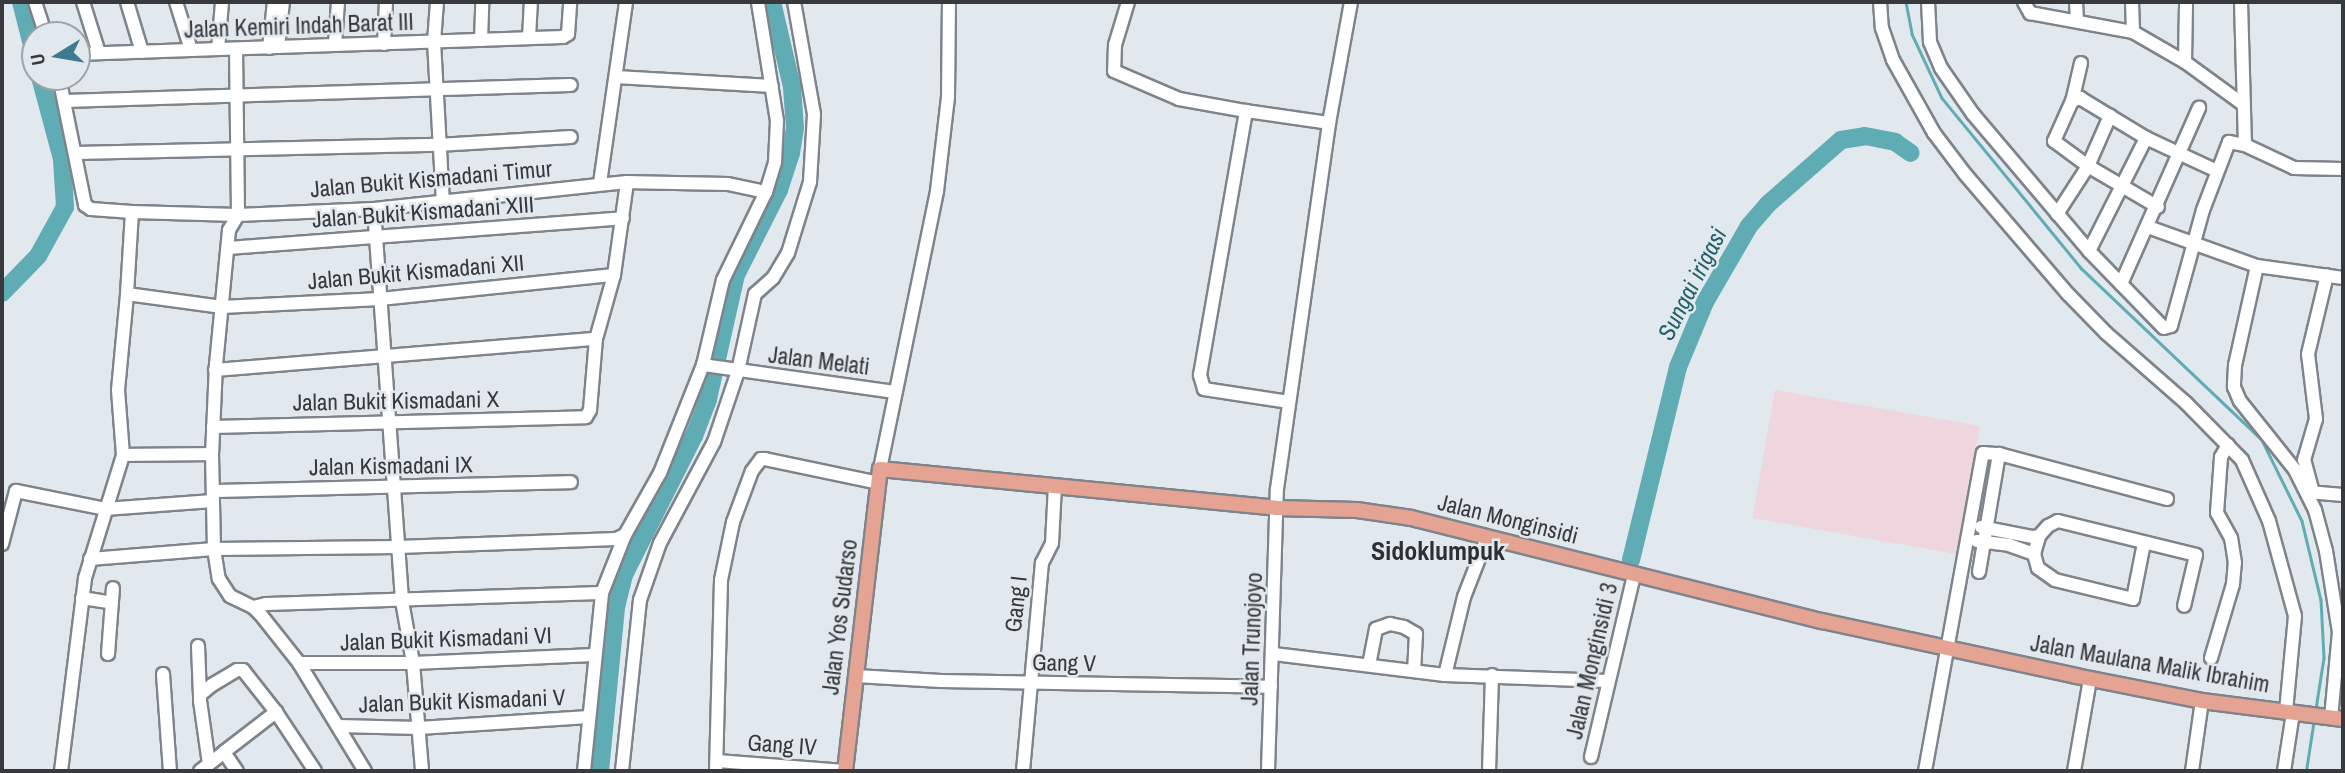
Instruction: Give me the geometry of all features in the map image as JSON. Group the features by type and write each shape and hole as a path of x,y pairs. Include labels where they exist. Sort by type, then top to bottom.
{"main road":[{"name":"Jalan Monginsidi","path":"879,476 1055,486 1276,508 1357,510 1410,518 1822,621 1950,647"},
{"name":"Jalan Yos Sudarso","path":"845,771 879,476"},
{"name":"Jalan Maulana Malik Ibrahim","path":"1950,647 2202,701 2333,718"}],"street":[{"path":"35,2 41,21"},
{"path":"83,2 99,53"},
{"path":"127,2 142,52"},
{"path":"176,2 191,50"},
{"path":"218,49 222,2"},
{"path":"274,2 274,47"},
{"path":"274,47 283,2"},
{"path":"335,45 338,2"},
{"path":"384,44 386,2"},
{"path":"437,2 434,43 443,201"},
{"path":"481,40 482,2"},
{"path":"529,38 531,2"},
{"name":"Jalan Kemiri Indah Barat III","path":"91,53 563,37 568,34 570,2"},
{"path":"600,183 626,2"},
{"path":"584,771 602,593 625,536 660,473 707,365 723,281 766,192 778,141 758,2"},
{"path":"622,771 640,600 660,543 706,462 755,294 773,278 788,253 810,182 814,114 794,2"},
{"path":"716,766 720,580 733,522 752,471 761,458 879,476 937,191 948,97 949,2"},
{"path":"1128,2 1115,44 1114,71 1180,99 1329,123"},
{"name":"Jalan Trunojoyo","path":"1268,771 1276,508 1329,123 1351,2"},
{"path":"1880,2 1882,27 1893,60 1934,133 1965,174 2068,294 2242,460 2260,499 2295,616 2291,713 2284,771"},
{"path":"1928,2 1930,41 1941,68 1973,114 2089,251 2164,328 2168,328 2217,171 2229,142 2245,145 2294,168 2343,169"},
{"path":"2024,2 2030,13 2077,19 2133,32 2185,62 2244,105"},
{"path":"2076,2 2077,19"},
{"path":"2132,2 2133,32"},
{"path":"2185,62 2186,2"},
{"path":"2241,2 2245,145"},
{"path":"236,49 238,215 232,222 228,248 215,370 212,454 214,549 219,579 230,596 253,607 299,663 365,771"},
{"path":"2081,64 2072,101 2054,141 2088,166 2158,207"},
{"path":"616,77 772,86"},
{"path":"65,101 571,85"},
{"path":"62,91 76,153 238,152 571,137"},
{"path":"2072,101 2080,99 2180,156 2217,171"},
{"path":"2121,284 2158,207 2199,108"},
{"path":"1246,111 1199,381 1204,389 1212,392 1289,402"},
{"path":"2057,214 2088,166 2110,116"},
{"path":"2089,251 2146,138"},
{"name":"Jalan Bukit Kismadani Timur","path":"76,153 87,207 132,212 238,215 374,209 627,182 729,184 766,192"},
{"path":"215,370 596,339 614,275 627,182"},
{"path":"374,209 402,601 413,663 422,771"},
{"path":"61,771 82,598 90,559 123,455 118,390 132,212"},
{"name":"Jalan Bukit Kismadani XIII","path":"228,248 623,218"},
{"path":"2148,227 2257,266 2343,278"},
{"path":"2257,266 2235,365 2236,393 2311,493 2343,495"},
{"name":"Jalan Bukit Kismadani XII","path":"127,294 222,307 380,299 614,275"},
{"path":"2327,275 2308,354 2316,419 2304,460 2326,551 2339,632 2333,718"},
{"name":"Jalan Bukit Kismadani X","path":"213,427 580,419 586,417 590,410 596,339"},
{"name":"Jalan Melati","path":"707,365 894,392"},
{"path":"2211,658 2233,584 2235,563 2231,538 2217,513 2221,457 2228,445"},
{"path":"1926,771 1983,453 1999,454 2167,499"},
{"path":"123,455 212,454"},
{"path":"1979,572 1999,454"},
{"name":"Jalan Kismadani IX","path":"2,490 105,509 213,496 571,482"},
{"name":"Gang I","path":"1023,771 1042,563 1052,543 1055,486"},
{"path":"2,544 16,491"},
{"path":"2144,543 2133,599 2055,580 2038,568 2034,554 2039,536 2048,526 2058,521 2196,555 2184,606"},
{"path":"1972,526 2039,536"},
{"path":"90,559 214,549 398,547 616,539 625,536"},
{"path":"1445,674 1464,597 1487,538"},
{"path":"1969,539 2009,545 2034,554"},
{"name":"Jalan Monginsidi 3","path":"1591,757 1634,575"},
{"path":"108,654 113,588"},
{"path":"253,607 266,604 602,593"},
{"path":"82,598 112,603"},
{"path":"1369,665 1376,629 1390,624 1404,627 1416,634 1414,669"},
{"path":"198,646 204,768"},
{"path":"1273,654 1445,674 1607,681"},
{"name":"Jalan Bukit Kismadani VI","path":"299,663 413,663 594,655"},
{"path":"200,695 237,670 243,670 276,712 316,771"},
{"path":"163,674 170,771"},
{"path":"1489,771 1493,675"},
{"name":"Gang V","path":"856,676 1031,683 1271,687"},
{"path":"2074,771 2090,679"},
{"path":"2192,771 2202,701"},
{"path":"204,768 276,712"},
{"name":"Jalan Bukit Kismadani V","path":"338,726 419,728 589,717"},
{"path":"224,752 237,771"},
{"name":"Gang IV","path":"716,766 845,771"}],"shaded area":[{"path":"1775,390 1980,426 1957,554 1752,518"}],"waterway":[{"path":"21,2 26,21"},
{"path":"600,771 616,607 624,575 694,436 708,399 736,275 779,190 791,153 795,128 792,87 772,2"},
{"path":"1906,2 1912,34 1942,98 2081,268 2262,440 2302,521 2321,600 2324,658 2316,709"},
{"path":"2,293 38,256 65,207 62,159 44,91"},
{"name":"Sungai irigasi","path":"1631,560 1678,367 1705,302 1749,226 1768,204 1841,140 1865,136 1895,142 1911,153"},
{"path":"2306,771 2314,719"}],"district":[{"name":"Sidoklumpuk","path":"1438,551"}]}
